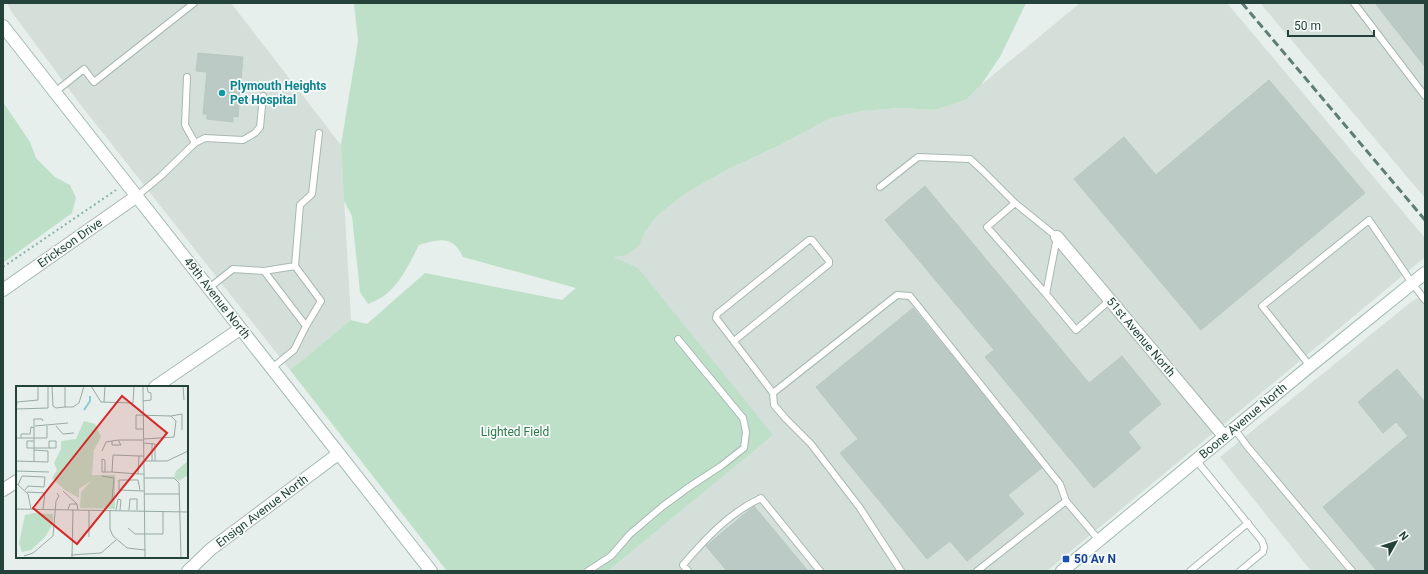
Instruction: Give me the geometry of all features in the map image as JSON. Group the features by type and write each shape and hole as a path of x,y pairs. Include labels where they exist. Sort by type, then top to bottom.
{"street":[{"name":"49th Avenue North","path":"3,26 431,571"},
{"name":"Erickson Drive","path":"3,290 137,196"},
{"name":"51st Avenue North","path":"1057,237 1224,436"},
{"name":"Boone Avenue North","path":"1062,571 1224,436 1425,272"},
{"path":"156,386 240,328"},
{"name":"Ensign Avenue North","path":"188,571 211,549 338,454"},
{"path":"3,490 16,481"}],"lane":[{"path":"55,92 84,69 94,82 194,3"},
{"path":"1354,3 1425,96"},
{"path":"187,77 185,125 195,143"},
{"path":"137,196 161,176 195,143 205,138 244,140 256,133 260,128 263,96"},
{"path":"272,368 294,350 321,301 295,266 300,205 312,194 319,134"},
{"path":"880,187 918,157 970,159 984,171 1015,203 1057,237 1046,294"},
{"path":"1015,203 987,227 1076,330 1110,300"},
{"path":"1310,366 1262,306 1369,220 1425,300"},
{"path":"734,340 829,264 829,261 812,240 809,240 717,314 716,318 773,393 774,405 811,444 860,508 901,571"},
{"path":"209,288 233,269 264,271 295,266"},
{"path":"264,271 306,326"},
{"path":"773,393 898,296 910,296 1060,484 1066,501 1099,540"},
{"path":"588,571 611,556 630,534 663,506 722,466 744,448 746,432 743,418 678,339"},
{"path":"1234,428 1247,446 1352,571"},
{"path":"1196,460 1262,541 1264,547 1263,552 1240,571"},
{"path":"688,571 683,565 708,536 748,504 761,498 820,571"},
{"path":"977,571 1066,501"},
{"path":"1190,571 1248,523"}],"path":[{"path":"3,267 116,190"}],"shaded area":[{"path":"7,3 231,3 341,145 351,320 290,370 80,104 11,11"},
{"path":"1080,3 1227,3 1425,238 1425,257 1047,571 608,571 772,435 612,257 638,246 645,232 658,215 686,193 727,170 780,145 831,118 862,111 900,108 935,110 966,100 981,85"},
{"path":"1260,3 1425,3 1425,198"},
{"path":"1425,294 1425,571 1311,571 1220,457 1411,302"}],"green space":[{"name":"Lighted Field","path":"354,3 1026,3 1001,55 981,85 966,100 935,110 900,108 862,111 831,118 780,145 727,170 686,193 658,215 645,232 639,246 626,255 613,257 638,268 773,435 608,571 447,571 290,370 351,320 367,324 425,273 562,300 576,288 463,257 455,245 444,240 439,240 419,245 405,272 396,285 379,299 368,304 360,292 352,216 344,201 341,145 358,41"},
{"path":"3,102 30,142 36,158 55,177 70,185 76,198 72,213 3,263"}],"building":[{"path":"1375,3 1425,3 1425,67"},
{"name":"Plymouth Heights Pet Hospital","path":"198,53 243,57 238,117 233,116 233,122 207,119 207,114 203,114 207,72 196,71"},
{"path":"1269,80 1365,193 1201,330 1074,179 1124,137 1156,175"},
{"path":"925,186 1089,383 1122,356 1161,404 1128,432 1141,448 1094,488 985,357 994,350 885,220"},
{"path":"913,308 1043,467 1008,495 1024,514 967,561 950,541 927,559 840,453 858,439 816,387"},
{"path":"1397,369 1425,402 1425,571 1377,571 1323,507 1408,436 1396,422 1383,433 1358,402"},
{"path":"754,506 808,571 727,571 706,546"}],"railway":[{"path":"1242,3 1425,220"}],"place":[{"name":"Plymouth Heights Pet Hospital","path":"222,93"},
{"name":"50 Av N","path":"1066,559"}]}
